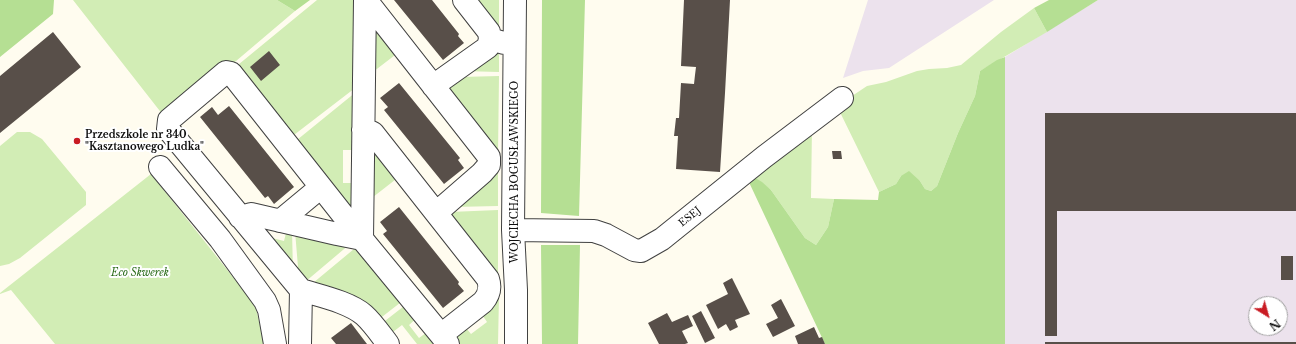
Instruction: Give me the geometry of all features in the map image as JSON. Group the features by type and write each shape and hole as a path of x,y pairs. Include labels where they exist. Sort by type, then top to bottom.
{"street":[{"path":"366,0 488,154 489,165 482,173 436,213"},
{"path":"362,239 366,0"},
{"path":"433,86 488,47 490,40 489,32 464,0"},
{"name":"WOJCIECHA BOGUSŁAWSKIEGO","path":"515,0 513,230 516,290 516,344"},
{"path":"490,40 515,44"},
{"path":"363,130 369,131 373,134 488,279 489,288 487,296 483,302 444,339 362,239 236,78 230,73 226,72 169,120 168,129 301,290 344,304 359,311 366,316 388,344"},
{"name":"ESEJ","path":"513,230 594,231 606,235 634,250 641,252 662,239 764,157 842,98"},
{"path":"489,161 514,163"},
{"path":"160,167 220,239 265,301 269,310 275,344"},
{"path":"280,221 321,187"},
{"path":"240,217 250,214 362,239"},
{"path":"489,288 516,290"},
{"path":"300,344 301,290"}],"shaded area":[{"path":"868,0 994,0 889,68 863,71 843,78"},
{"path":"1098,0 1296,0 1296,344 1005,344 1005,57"}],"green space":[{"path":"0,0 54,0 53,14 0,57"},
{"path":"73,0 277,0 295,11 229,67 163,115"},
{"path":"277,0 310,0 295,11"},
{"path":"317,0 359,0 359,85 290,138 233,69"},
{"path":"471,0 499,0 499,35"},
{"path":"542,0 585,0 579,216 541,213"},
{"path":"1049,0 1098,0 1047,32 1034,8"},
{"path":"1034,8 1047,32 980,71 975,96 958,133 937,186 931,191 925,189 920,181 901,176 896,184 879,192 837,106 867,86 886,82 917,71 961,65 1001,32"},
{"path":"370,21 399,52 369,75"},
{"path":"499,51 499,72 462,71"},
{"path":"1005,57 1005,344 825,344 747,178 752,176 771,190 805,238 816,245 828,227 834,199 878,200 879,192 896,184 901,176 909,171 920,181 925,189 931,191 937,186 958,133 975,96 980,71 997,60"},
{"path":"499,76 498,154 441,88 460,77"},
{"path":"356,92 358,150 343,150 343,183 358,183 357,217 292,144"},
{"path":"812,126 811,198 834,199 828,227 816,245 805,238 771,190 752,176"},
{"path":"17,132 30,132 42,139 86,192 86,205 20,258 9,264 0,266 0,146"},
{"path":"368,142 400,176 368,201"},
{"path":"494,168 498,172 498,206 453,207"},
{"name":"Eco Skwerek","path":"151,174 252,301 256,308 264,344 55,344 11,290 0,294"},
{"path":"498,210 498,277 448,215 450,212"},
{"path":"287,229 292,230 293,272 264,236 284,241"},
{"path":"295,231 350,244 305,282 299,279"},
{"path":"360,244 405,299 378,320 313,283"},
{"path":"541,245 580,245 578,344 542,344"},
{"path":"499,296 498,344 455,344 458,325 462,323 471,334 487,322 479,310"},
{"path":"408,303 419,316 409,325 419,338 430,330 434,344 417,344 402,325 389,335 381,324"}],"building":[{"path":"394,0 432,0 459,34 458,36 464,43 443,60"},
{"path":"684,0 730,0 720,172 676,169 678,136 674,136 676,118 679,118 681,83 694,84 696,67 681,66"},
{"path":"53,32 81,67 0,133 0,76"},
{"path":"269,51 280,65 261,81 250,67"},
{"path":"399,83 460,158 458,160 464,168 444,184 384,110 388,107 380,98"},
{"path":"229,106 294,187 274,204 268,196 265,198 200,117 212,107 218,115"},
{"path":"1045,113 1296,113 1296,211 1057,211 1057,336 1045,336"},
{"path":"832,151 841,151 842,159 833,159"},
{"path":"399,207 459,282 458,284 464,291 443,308 383,234 387,231 380,222"},
{"path":"1281,256 1293,256 1293,280 1281,280"},
{"path":"732,278 750,314 735,320 738,327 730,331 726,324 718,329 706,305 728,294 723,283"},
{"path":"781,299 795,326 773,337 766,324 778,318 771,305"},
{"path":"701,311 715,338 705,343 692,316"},
{"path":"667,313 672,322 688,315 693,326 682,331 688,343 659,344 648,323"},
{"path":"351,323 367,344 336,344 331,338"},
{"path":"814,327 819,338 822,337 825,344 798,344 795,336"},
{"path":"1045,342 1296,342 1296,344 1045,344"}],"place":[{"name":"Przedszkole nr 340 \"Kasztanowego Ludka\"","path":"77,141"}]}
